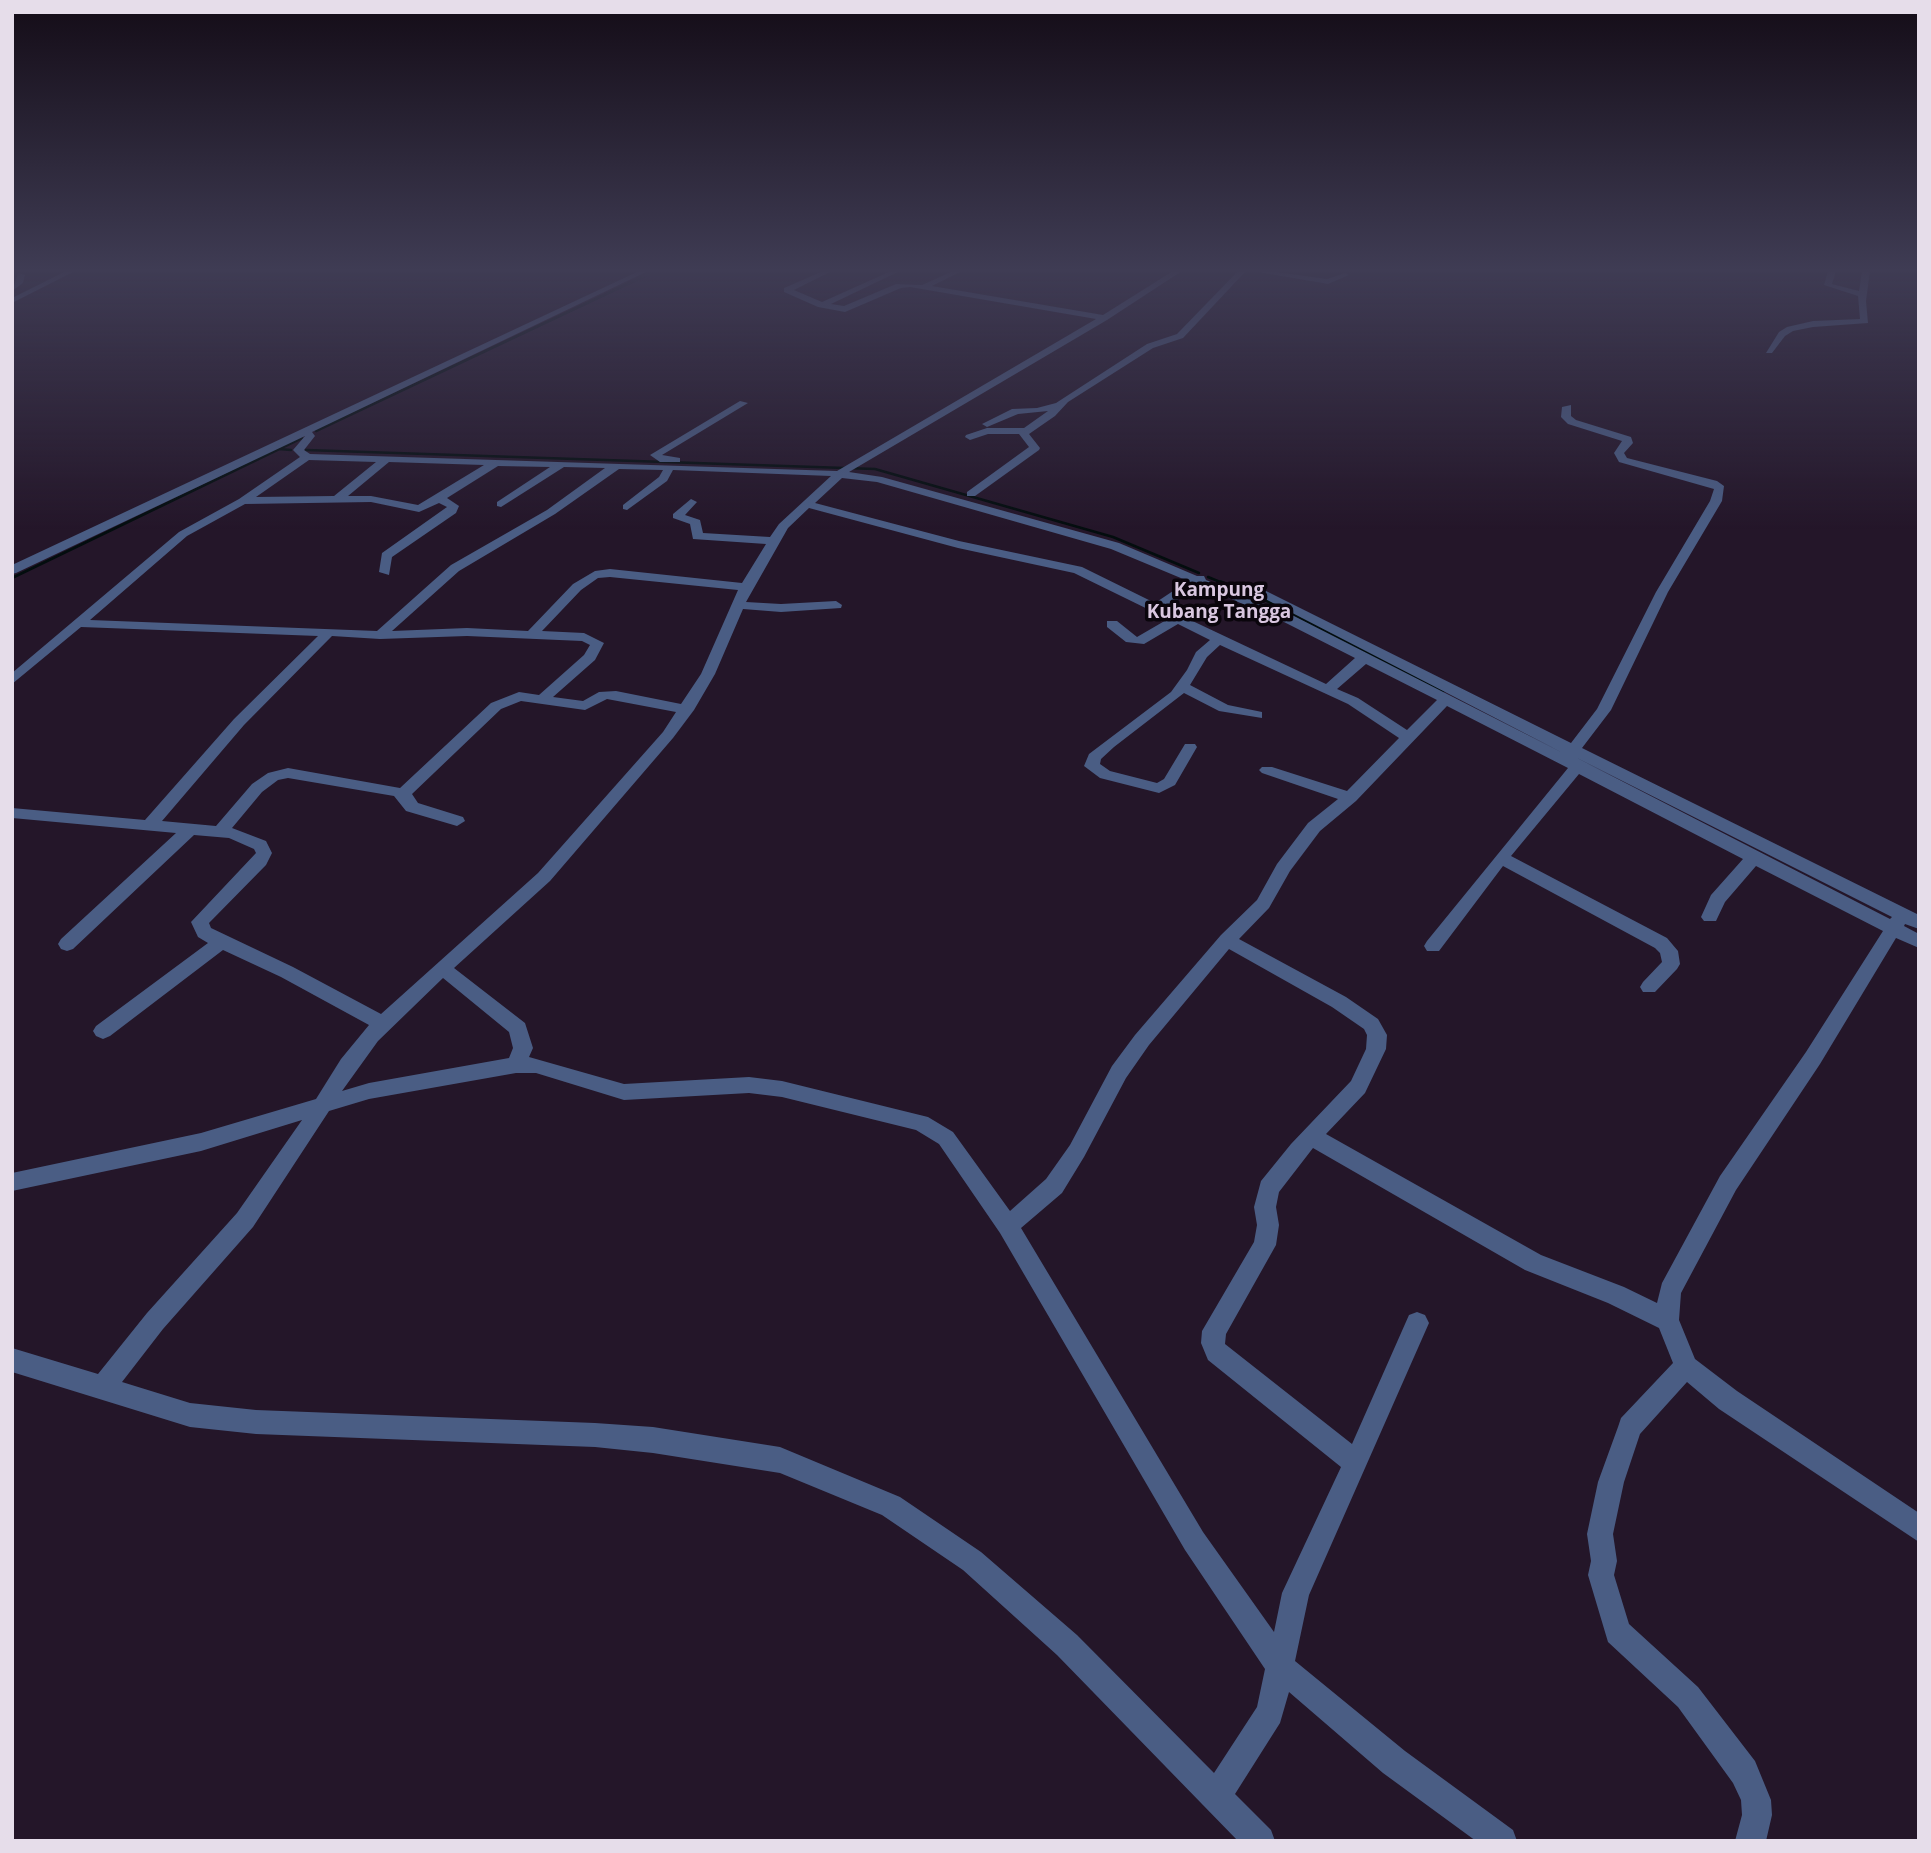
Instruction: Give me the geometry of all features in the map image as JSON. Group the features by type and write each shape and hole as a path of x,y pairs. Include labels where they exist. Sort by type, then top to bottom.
{"street":[{"path":"12,570 460,357"},
{"path":"102,1388 155,1321 245,1220 282,1169 348,1065 383,1024 544,877 618,796 687,710 708,674 746,587 772,541 805,504 846,469 1037,357"},
{"path":"971,494 1035,448 1023,436 1026,431 1132,357"},
{"path":"743,403 656,453 655,457 846,469 971,494 1126,538 1283,610 1570,758 1898,922 1919,942"},
{"path":"987,424 1016,411 1037,411 1060,405"},
{"path":"1433,946 1501,858 1604,710 1662,592 1716,501 1720,488 1713,483 1623,460 1619,453 1628,443 1627,439 1572,422 1566,417 1567,407"},
{"path":"306,430 310,436 298,450 307,457"},
{"path":"970,437 987,431 1026,431"},
{"path":"12,680 183,534 243,501 307,457 616,466 846,469 1115,546 1283,610 1363,659 1444,701 1570,758 1754,858 1898,922 1919,923"},
{"path":"337,499 387,459"},
{"path":"243,501 377,500 419,509 440,499 495,463"},
{"path":"501,504 562,464"},
{"path":"380,635 426,591 455,568 551,512 616,466"},
{"path":"627,507 663,479 670,467"},
{"path":"385,572 386,556 452,511 453,506 440,499"},
{"path":"691,502 677,516 696,522 697,536 772,541"},
{"path":"805,504 958,544 1070,567 1368,709 1408,737"},
{"path":"531,635 577,587 595,575 610,573 746,587"},
{"path":"1154,609 1200,579"},
{"path":"738,605 781,608 835,605"},
{"path":"1112,624 1130,639 1139,641 1177,620"},
{"path":"78,623 380,635 421,631 584,637 597,643 590,657 542,700"},
{"path":"149,826 239,722 329,632"},
{"path":"1190,747 1170,782 1159,788 1105,775 1092,766 1094,757 1109,744 1170,701 1183,687 1201,655 1219,639"},
{"path":"1327,690 1363,659"},
{"path":"1183,687 1224,708 1257,715"},
{"path":"403,794 496,706 519,696 585,706 604,695 616,695 687,710"},
{"path":"1008,1226 1054,1186 1134,1051 1184,987 1263,904 1283,868 1314,827 1350,796 1444,701"},
{"path":"1267,770 1350,796"},
{"path":"220,832 257,788 280,774 327,778 403,794 412,807 457,821"},
{"path":"12,813 220,832 244,837 260,845 264,853 200,922 204,932 287,972 383,1024"},
{"path":"67,944 188,831"},
{"path":"1501,858 1661,943 1672,958 1671,964 1650,987"},
{"path":"1710,916 1717,899 1754,858"},
{"path":"1898,922 1728,1183 1670,1291 1667,1320 1687,1367 1727,1400 1919,1529"},
{"path":"1227,940 1339,1002 1371,1024 1377,1035 1376,1049 1358,1087 1311,1136 1269,1188 1265,1207 1268,1225 1265,1245 1214,1331 1213,1343 1216,1352 1356,1463"},
{"path":"103,1031 221,942"},
{"path":"442,968 517,1028 523,1048 516,1065"},
{"path":"12,1182 201,1142 324,1103 516,1065 561,1072 624,1092 661,1092 749,1084 782,1089 921,1123 946,1138 1008,1226 1194,1541 1281,1667 1394,1762 1502,1841"},
{"path":"1311,1136 1533,1263 1616,1295 1667,1320"},
{"path":"1216,1797 1270,1713 1296,1593 1417,1324"},
{"path":"12,1360 190,1415 256,1422 595,1435 653,1440 779,1460 824,1477 891,1506 972,1561 1067,1645 1259,1841"},
{"path":"1687,1367 1669,1381 1630,1427 1611,1482 1600,1534 1599,1547 1604,1561 1601,1575 1618,1632 1688,1698 1744,1772 1755,1800 1757,1815 1750,1841"}],"waterway":[{"path":"316,431 472,357"},
{"path":"279,449 302,438"},
{"path":"12,578 279,449"},
{"path":"279,449 291,450"},
{"path":"306,450 875,469 1113,537 1199,573"},
{"path":"1208,577 1225,584"},
{"path":"1221,582 1270,602 1443,691"}],"district":[{"name":"Kampung Kubang Tangga","path":"1219,602"}]}
